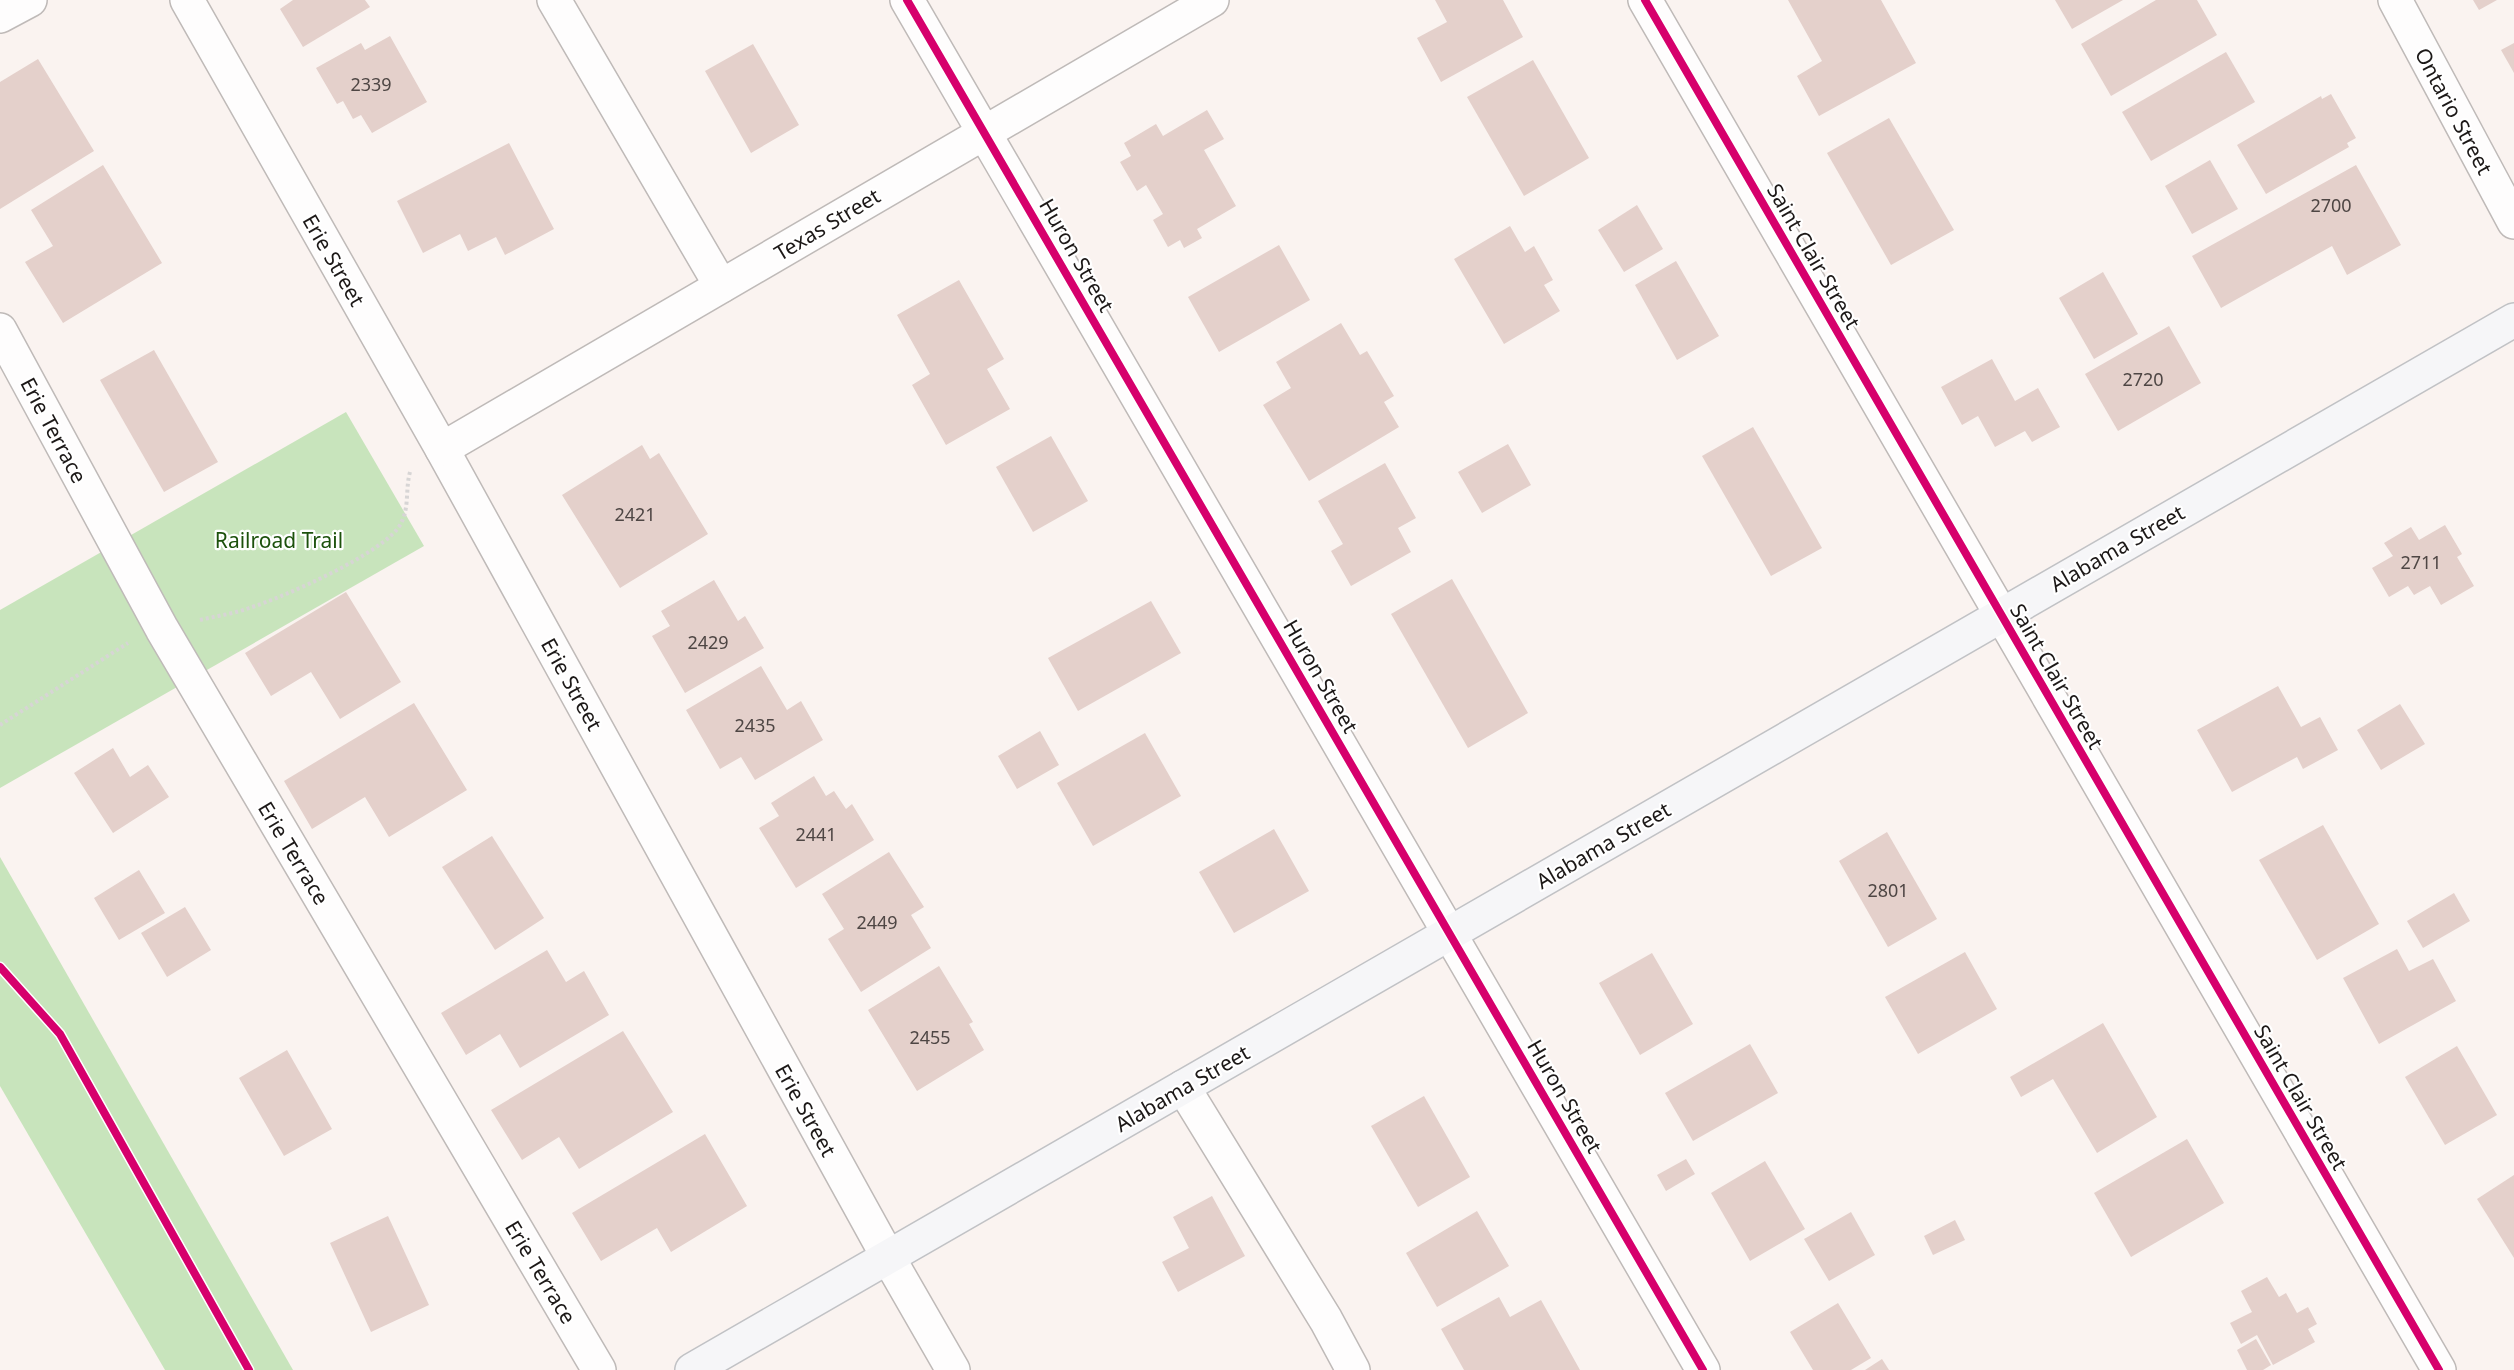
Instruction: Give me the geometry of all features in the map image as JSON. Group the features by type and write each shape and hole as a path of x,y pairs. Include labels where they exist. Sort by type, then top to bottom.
{"main road":[{"name":"Alabama Street","path":"692,1370 2514,320"}],"street":[{"path":"0,16 30,0"},
{"name":"Erie Street","path":"187,0 442,449 888,1257 953,1370"},
{"path":"554,0 722,286"},
{"name":"Huron Street","path":"907,0 1703,1370"},
{"name":"Texas Street","path":"442,449 1212,0"},
{"name":"Saint Clair Street","path":"1645,0 2439,1370"},
{"name":"Ontario Street","path":"2395,0 2514,222"},
{"name":"Erie Terrace","path":"0,330 162,629 599,1370"},
{"path":"1183,1087 1326,1320 1353,1370"}],"path":[{"path":"0,725 135,639 162,629 250,608 350,564 384,542 400,527 408,509 406,486 411,469 442,449"}],"green space":[{"name":"Railroad Trail","path":"346,412 424,546 0,788 0,610"},
{"path":"0,857 293,1370 165,1370 0,1086"}],"building":[{"path":"293,0 365,0 370,7 303,47 280,9"},
{"path":"1435,0 1503,0 1523,37 1441,82 1417,38 1447,22"},
{"path":"1788,0 1881,0 1916,63 1819,116 1797,76 1822,61"},
{"path":"2055,0 2123,0 2072,29"},
{"path":"2156,0 2197,0 2217,35 2111,96 2081,44"},
{"path":"2473,0 2497,0 2479,10"},
{"path":"390,36 427,102 372,133 361,115 353,119 343,101 337,104 316,68 361,43 365,50"},
{"path":"2514,43 2514,73 2501,50"},
{"path":"753,44 799,125 751,153 705,71"},
{"path":"2226,52 2255,102 2151,161 2122,112"},
{"path":"38,59 94,151 0,209 0,82"},
{"path":"1533,60 1589,158 1524,196 1467,97"},
{"path":"2331,94 2356,138 2347,143 2349,147 2266,194 2237,145 2321,96 2322,99"},
{"path":"1207,110 1224,139 1204,150 1236,206 1197,229 1202,238 1184,248 1180,240 1168,247 1153,220 1163,214 1146,185 1137,191 1120,162 1131,156 1124,143 1156,124 1163,136"},
{"path":"1889,118 1954,230 1891,265 1827,153"},
{"path":"509,143 554,229 505,255 496,237 468,251 460,234 423,253 397,201"},
{"path":"2210,160 2238,209 2192,234 2165,186"},
{"path":"103,165 162,263 63,323 25,262 53,246 31,210"},
{"path":"2356,165 2401,245 2347,275 2332,246 2221,308 2192,256"},
{"path":"1637,205 1663,249 1624,272 1598,230"},
{"path":"1510,226 1525,252 1534,246 1553,280 1544,285 1560,311 1504,344 1454,259"},
{"path":"1279,245 1310,300 1219,352 1188,297"},
{"path":"1676,261 1719,336 1677,360 1635,285"},
{"path":"2103,272 2138,334 2094,359 2059,298"},
{"path":"959,280 1004,359 987,369 1010,409 946,445 912,385 930,374 897,315"},
{"path":"1341,323 1360,355 1367,351 1394,396 1384,402 1399,427 1309,481 1263,405 1291,388 1276,362"},
{"path":"2169,326 2201,383 2118,431 2085,374"},
{"path":"154,350 218,462 164,492 100,380"},
{"path":"1992,359 2015,401 2038,388 2060,427 2032,442 2025,431 1995,447 1978,416 1962,425 1941,387"},
{"path":"1753,427 1822,548 1771,576 1702,456"},
{"path":"1051,436 1088,501 1033,532 996,467"},
{"path":"1508,444 1531,485 1482,513 1458,472"},
{"path":"642,445 650,459 659,453 708,534 620,588 562,495"},
{"path":"1385,463 1416,518 1398,528 1411,552 1351,586 1331,551 1343,544 1318,501"},
{"path":"2445,525 2462,554 2457,557 2474,586 2441,605 2430,586 2414,595 2408,586 2389,597 2372,568 2393,556 2384,543 2411,527 2419,540"},
{"path":"1452,579 1528,713 1468,748 1391,614"},
{"path":"714,580 738,621 745,616 764,648 685,693 652,636 670,626 661,611"},
{"path":"346,592 401,682 340,719 311,672 271,696 245,653"},
{"path":"1151,601 1181,653 1078,711 1048,658"},
{"path":"761,666 787,710 801,701 823,740 755,780 741,757 720,769 686,710"},
{"path":"2278,686 2301,727 2320,717 2338,750 2303,769 2297,757 2232,792 2197,730"},
{"path":"414,703 467,790 389,837 365,797 312,829 284,781"},
{"path":"2400,704 2425,744 2381,770 2357,730"},
{"path":"1040,731 1059,765 1017,789 998,756"},
{"path":"1145,733 1181,796 1093,846 1057,783"},
{"path":"113,748 130,777 148,765 169,797 113,833 74,773"},
{"path":"814,776 826,796 834,791 846,809 852,804 874,840 796,888 759,828 779,816 771,803"},
{"path":"2323,825 2379,924 2317,960 2259,860"},
{"path":"1274,829 1309,891 1234,933 1199,872"},
{"path":"1887,832 1937,919 1888,947 1839,861"},
{"path":"492,836 544,918 495,950 442,867"},
{"path":"889,852 924,907 911,915 931,948 861,992 828,939 844,929 822,894"},
{"path":"139,870 165,913 119,940 94,898"},
{"path":"2454,893 2470,921 2423,948 2407,921"},
{"path":"185,907 211,950 167,977 141,933"},
{"path":"2397,949 2409,971 2433,959 2456,1001 2379,1044 2343,978"},
{"path":"547,950 566,982 584,971 609,1015 520,1068 500,1034 466,1055 441,1013"},
{"path":"1965,952 1997,1009 1918,1054 1885,997"},
{"path":"1652,953 1693,1024 1640,1055 1599,983"},
{"path":"939,966 973,1022 969,1024 984,1050 917,1091 868,1010"},
{"path":"2103,1023 2157,1117 2097,1153 2053,1079 2021,1097 2010,1077"},
{"path":"623,1031 673,1112 579,1169 559,1137 522,1160 491,1110"},
{"path":"1750,1044 1778,1093 1693,1141 1665,1093"},
{"path":"2457,1046 2497,1115 2445,1145 2405,1077"},
{"path":"287,1050 332,1129 284,1156 239,1078"},
{"path":"1424,1096 1470,1177 1418,1207 1371,1126"},
{"path":"705,1134 747,1206 671,1252 657,1228 601,1261 572,1213"},
{"path":"2187,1139 2224,1203 2131,1257 2094,1193"},
{"path":"1686,1159 1695,1174 1666,1191 1657,1175"},
{"path":"1765,1161 1805,1229 1750,1261 1711,1193"},
{"path":"2514,1175 2514,1258 2477,1199"},
{"path":"1212,1196 1245,1256 1178,1292 1162,1262 1189,1248 1173,1217"},
{"path":"1477,1211 1509,1266 1437,1307 1406,1253"},
{"path":"1851,1212 1875,1255 1829,1281 1804,1239"},
{"path":"388,1216 429,1305 371,1332 330,1243"},
{"path":"1955,1220 1965,1240 1933,1255 1924,1236"},
{"path":"2267,1277 2279,1297 2286,1293 2297,1313 2308,1307 2317,1324 2308,1329 2315,1342 2273,1365 2257,1335 2241,1344 2230,1323 2252,1312 2241,1291"},
{"path":"1499,1297 1510,1317 1541,1300 1580,1370 1464,1370 1441,1329"},
{"path":"1838,1303 1871,1358 1851,1370 1813,1370 1790,1332"},
{"path":"2256,1339 2271,1365 2263,1370 2247,1370 2237,1350"},
{"path":"1882,1359 1889,1370 1865,1370"}],"cycle path":[{"path":"907,0 1703,1370"},
{"path":"1645,0 2439,1370"},
{"path":"0,967 60,1034 249,1370"}]}
